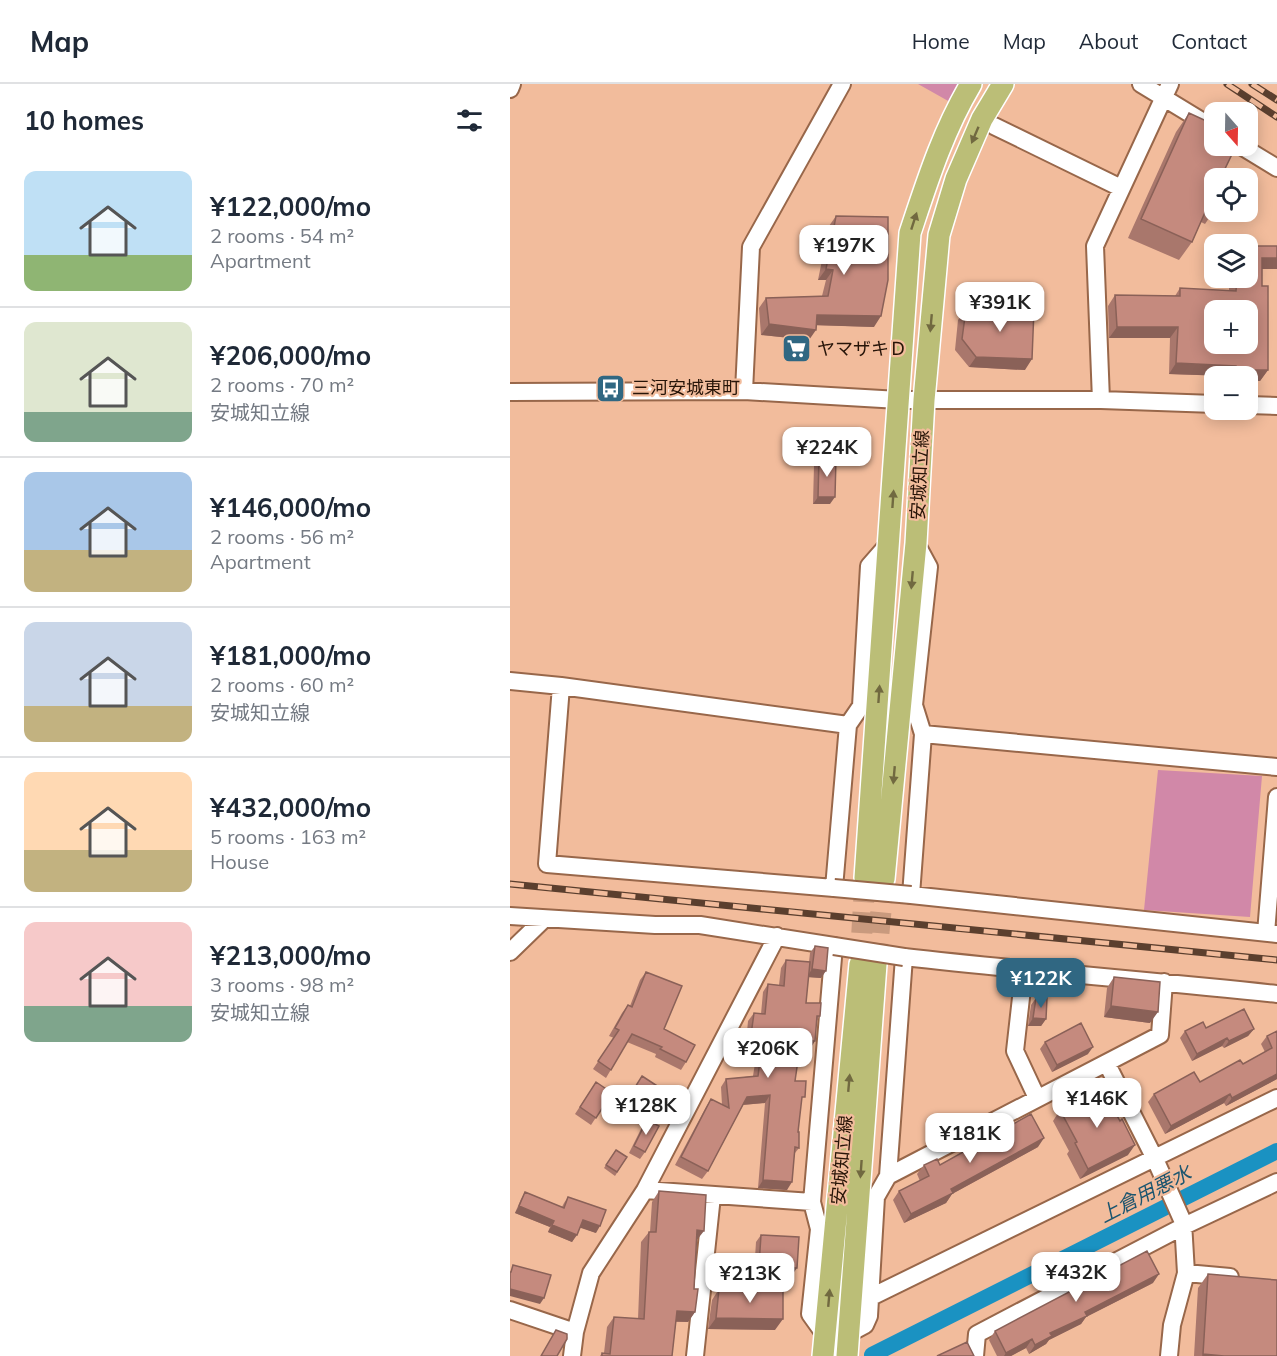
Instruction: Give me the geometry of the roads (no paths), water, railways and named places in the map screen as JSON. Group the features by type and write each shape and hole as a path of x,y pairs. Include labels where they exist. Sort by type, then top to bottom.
{"main road":[{"name":"安城知立線","path":"971,84 956,110 931,169 910,233 890,542 875,878 916,543 924,400 939,236 960,169 982,119 1003,84"},
{"name":"安城知立線","path":"823,1356 868,964 848,1356"}],"street":[{"path":"510,89 512,84"},
{"path":"744,392 752,247 842,84"},
{"path":"1141,84 1166,91 1204,120"},
{"path":"1101,400 1095,246 1166,91"},
{"path":"994,126 1121,188"},
{"path":"1257,156 1277,168"},
{"path":"510,392 744,392 899,400 1101,400 1204,404"},
{"path":"1258,405 1277,406"},
{"path":"834,888 848,725 861,706 869,566 890,542"},
{"path":"911,895 923,734 914,705 929,567 916,543"},
{"path":"510,681 848,725"},
{"path":"561,686 547,864 911,895 1272,934 1277,797"},
{"path":"923,734 1277,767"},
{"path":"510,916 655,926 700,925 904,957 1277,994"},
{"path":"510,952 544,919"},
{"path":"572,1356 575,1332 591,1274 645,1190 777,936"},
{"path":"825,1335 810,1314 819,1229 812,1202 834,946"},
{"path":"850,1333 865,1325 869,1316 876,1197 888,1176 904,957"},
{"path":"1024,970 1015,1051 1037,1098"},
{"path":"888,1176 1160,1035 1164,982"},
{"path":"1107,1064 1155,1159 1183,1224 1186,1273 1172,1325 1169,1356"},
{"path":"869,1298 1277,1098"},
{"path":"975,1356 977,1334 1183,1224 1277,1182"},
{"path":"645,1190 812,1202"},
{"path":"1254,1194 1277,1196"},
{"path":"695,1356 712,1196"},
{"path":"1186,1273 1243,1278"},
{"path":"510,1310 575,1332"}],"waterway":[{"name":"上倉用悪水","path":"872,1355 1277,1151"}],"tunnel":[{"path":"860,964 865,878"},
{"path":"876,964 884,879"}],"railway":[{"path":"1227,84 1277,117"},
{"path":"1252,84 1277,100"},
{"path":"510,884 1277,960"}],"place":[{"name":"ヤマザキＤ","path":"796,349"},
{"name":"三河安城東町","path":"611,388"}]}
